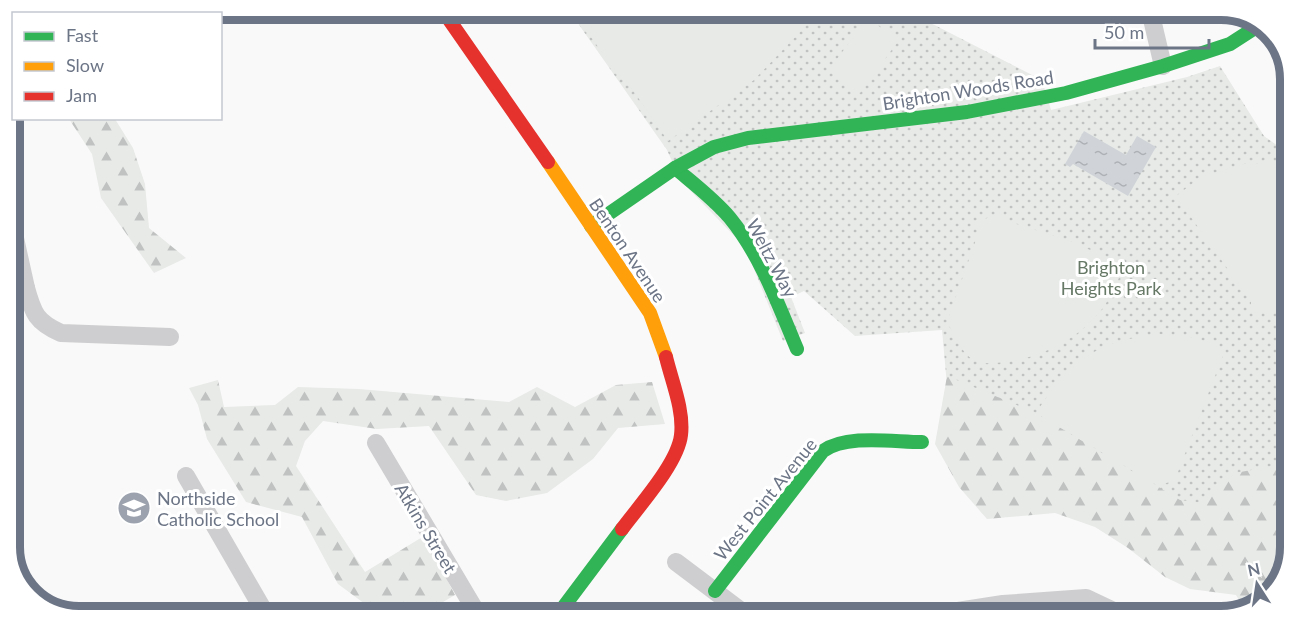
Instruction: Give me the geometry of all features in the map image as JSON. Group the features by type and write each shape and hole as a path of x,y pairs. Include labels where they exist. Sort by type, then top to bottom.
{"street":[{"name":"Benton Avenue","path":"449,20 650,313 666,357 678,404 681,437 672,461 564,606"},
{"path":"1152,20 1163,66"},
{"name":"Brighton Woods Road","path":"591,226 675,168 714,147 748,138 967,112 1066,93 1163,66 1230,44 1253,29"},
{"name":"Weltz Way","path":"675,168 719,206 745,238 797,350"},
{"path":"20,290 33,313 46,326 61,333 170,337"},
{"name":"West Point Avenue","path":"715,591 822,451 833,444 850,441 922,442"},
{"name":"Atkins Street","path":"376,442 473,606"},
{"path":"186,476 261,606"},
{"path":"676,562 735,606"},
{"path":"990,606 1086,598 1103,606"}],"green space":[{"name":"Brighton Heights Park","path":"576,20 925,20 1042,80 1051,110 1187,77 1220,66 1264,136 1279,147 1280,548 1273,573 950,418 942,330 855,336 804,291 791,297 805,333 783,341 745,247 681,181 667,150"},
{"path":"579,20 811,20 754,80 668,141 621,73 611,65"},
{"path":"866,20 870,20 899,40 860,93 829,70"},
{"path":"70,120 116,120 133,148 145,184 149,228 186,258 154,273 101,198 92,154"},
{"path":"1244,164 1279,164 1279,309 1276,312 1251,313 1251,302 1176,196 1201,177"},
{"path":"999,212 1001,219 1070,241 1124,265 1113,292 1102,309 1092,321 1066,341 1036,355 1021,359 993,363 976,362 965,352 947,322 979,231 977,223"},
{"path":"1162,334 1190,337 1218,345 1224,353 1178,472 1178,479 1158,486 1036,413 1061,379 1088,356 1120,341"},
{"path":"947,376 1036,413 1180,500 1203,503 1235,473 1273,466 1280,460 1280,548 1276,567 1270,580 1262,589 1250,599 1241,603 1236,595 1190,589 1165,577 1128,548 1095,527 1055,513 987,519 959,487 935,444"},
{"path":"218,380 224,407 275,405 298,387 359,389 509,402 537,387 575,407 616,385 652,382 665,424 618,428 593,459 547,493 506,501 476,495 429,426 377,429 323,421 305,441 296,466 365,572 424,536 455,595 436,606 366,606 338,584 302,517 246,502 207,439 198,405 189,388"}],"water":[{"path":"1084,131 1126,155 1137,136 1156,147 1128,196 1073,164 1070,167 1065,164"}],"traffic: fast":[{"path":"591,226 675,168 714,147 748,138 967,112 1066,93 1163,66 1230,44 1253,29"},
{"path":"675,168 717,204 741,233 768,281 797,349"},
{"path":"715,591 823,451 845,442 884,440 922,442"},
{"path":"564,606 622,529"}],"traffic: slow":[{"path":"548,162 650,313 666,357"}],"traffic: jam":[{"path":"449,20 548,162"},
{"path":"622,529 657,484 673,458 681,435 681,416 666,357"}],"place":[{"name":"Northside Catholic School","path":"134,508"}]}
